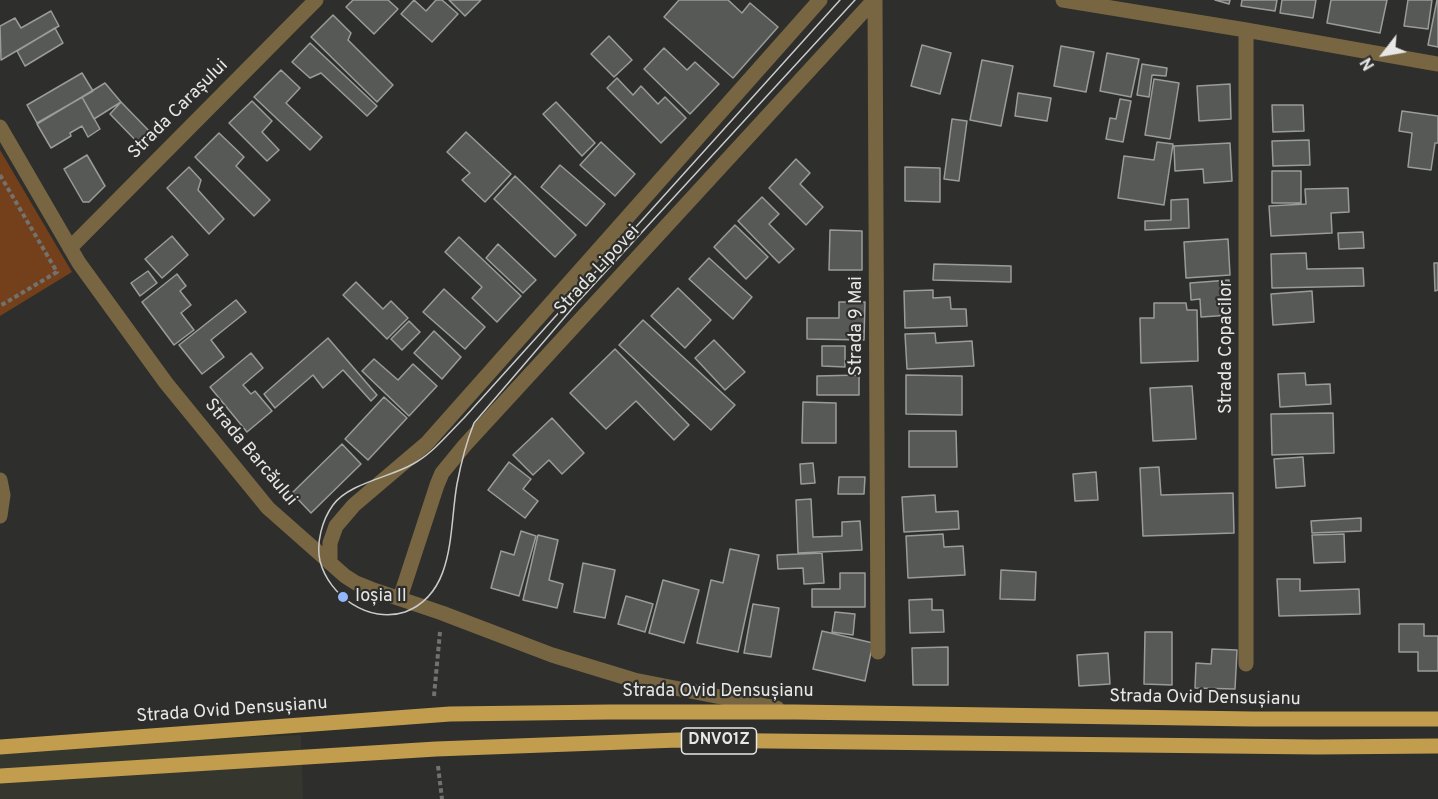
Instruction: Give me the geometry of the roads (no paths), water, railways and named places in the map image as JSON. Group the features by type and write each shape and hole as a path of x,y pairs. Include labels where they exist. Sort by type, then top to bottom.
{"main road":[{"name":"Strada Ovid Densușianu","path":"0,747 450,714 796,711 1253,719 1438,719"},
{"name":"DNVO1Z","path":"0,776 436,749 678,740 1305,747 1438,746"}],"street":[{"name":"Strada Carașului","path":"70,248 316,0"},
{"name":"Strada Lipovei","path":"330,563 330,543 336,526 354,505 427,443 820,0"},
{"name":"Strada Lipovei","path":"399,598 442,473 465,445 874,0"},
{"name":"Strada 9 Mai","path":"874,0 878,652"},
{"path":"1064,0 1438,64"},
{"name":"Strada Copacilor","path":"1246,30 1246,664"},
{"name":"Strada Barcăului","path":"0,127 70,248 166,383 268,508 356,583 552,655 634,680 796,711"},
{"path":"0,480 3,495 0,516"}],"tram line":[{"path":"840,0 440,443 413,464 349,491 333,505 321,532 319,554 325,574 341,596 365,610 391,615 405,612 422,603 434,590 442,575 447,557 459,476 474,423 576,304 855,0"}],"place":[{"name":"Ioșia II","path":"343,597"}]}
